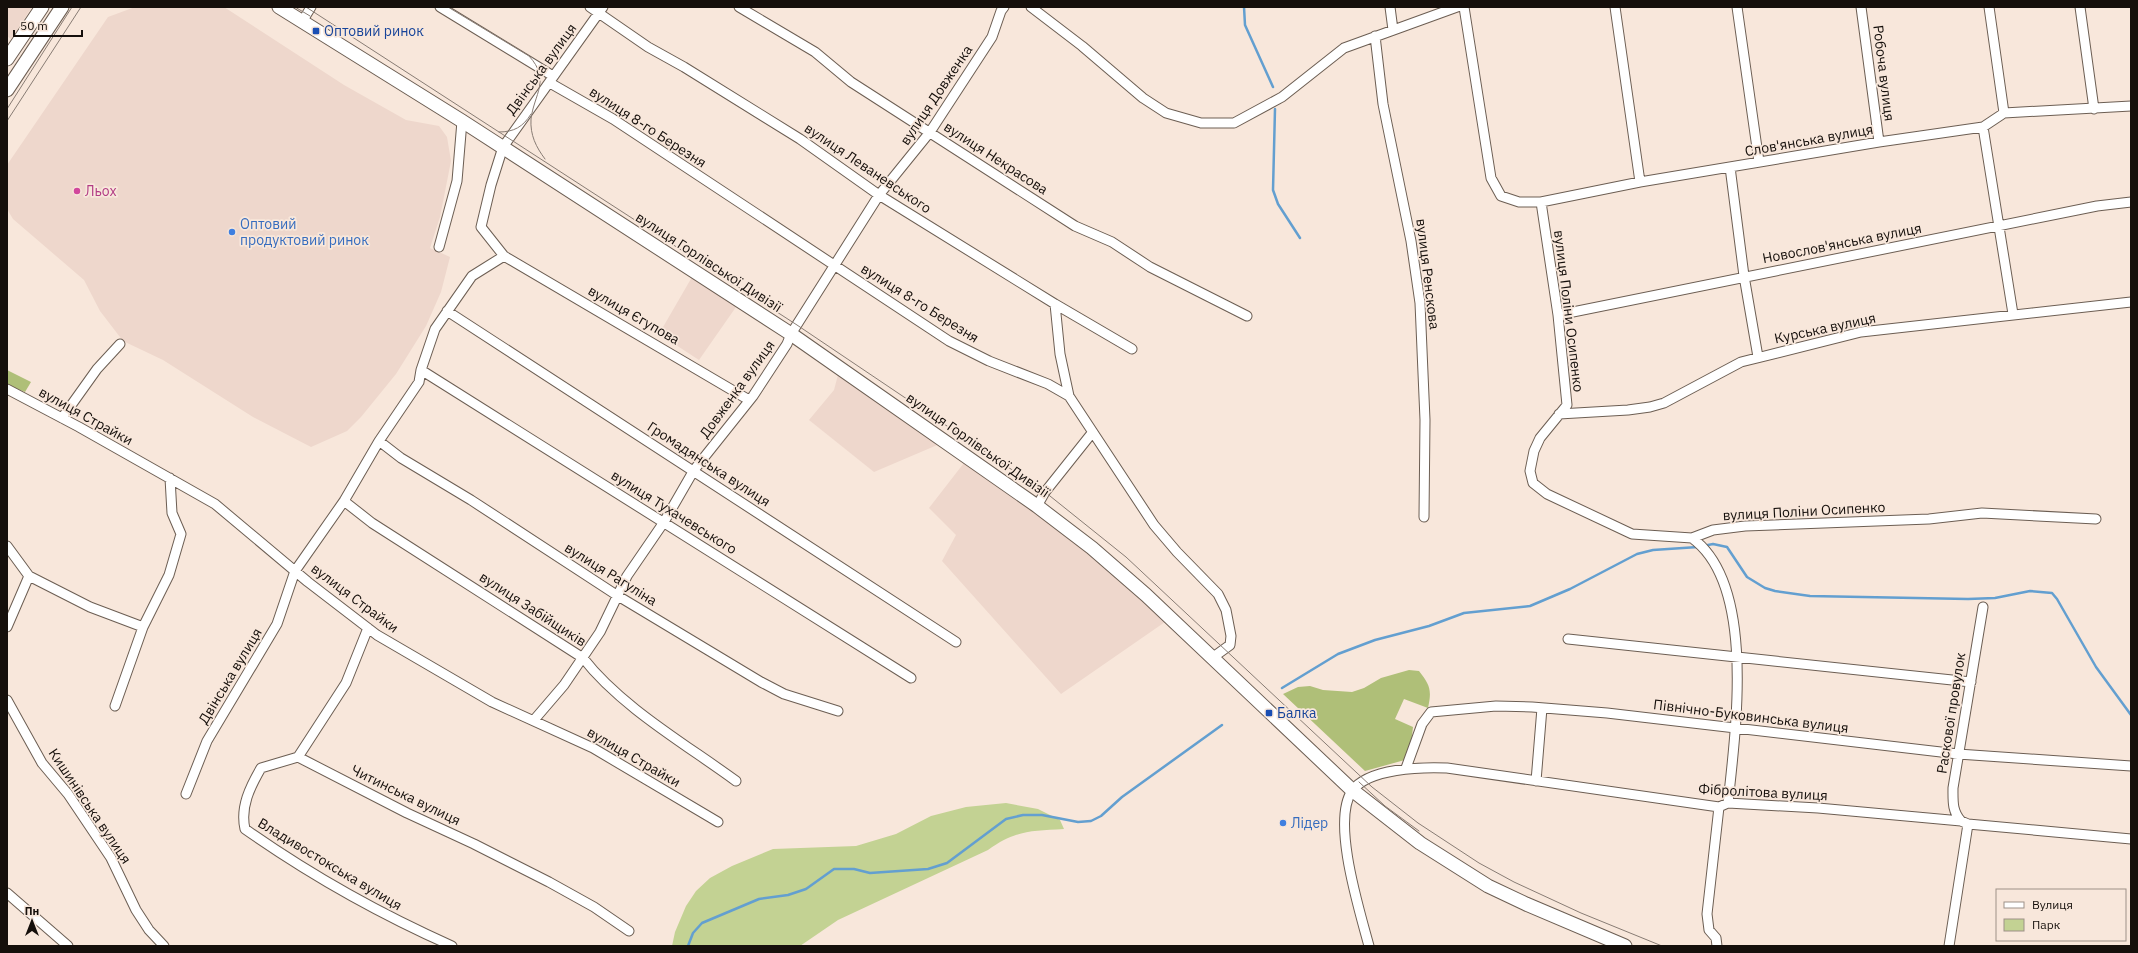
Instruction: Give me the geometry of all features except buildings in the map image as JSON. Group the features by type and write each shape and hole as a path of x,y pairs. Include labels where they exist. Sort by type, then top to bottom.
{"main road":[{"path":"7,59 42,7"},
{"path":"7,90 62,7"},
{"name":"вулиця Горлівської Дивізії","path":"278,7 462,121 791,334 1037,506 1116,569 1352,790 1420,843 1488,886 1526,904 1625,946"}],"street":[{"path":"302,22 311,7"},
{"name":"вулиця 8-го Березня","path":"440,7 613,119 949,341 989,362 1048,384 1069,396 1154,525 1177,552 1218,594 1223,603 1231,636 1230,645 1212,658"},
{"name":"вулиця Леваневського","path":"590,7 601,10 648,47 684,67 800,139 879,195 1055,304 1132,349"},
{"name":"вулиця Некрасова","path":"739,7 815,52 851,82 1075,226 1112,242 1150,267 1247,316"},
{"name":"вулиця Довженка","path":"791,334 836,266 879,195 930,132 992,37 1001,11 1004,7"},
{"path":"1031,7 1082,46 1143,98 1166,113 1201,124 1234,122 1240,120 1282,97 1344,48 1457,7"},
{"path":"1390,7 1393,30"},
{"name":"Слов'янська вулиця","path":"1464,7 1491,178 1495,188 1501,196 1530,203 1640,182 1759,162 1879,142 1983,127 2004,114 2131,106"},
{"path":"1615,7 1640,182"},
{"path":"1737,7 1759,162"},
{"name":"Робоча вулиця","path":"1861,7 1879,142"},
{"path":"1989,7 2004,114"},
{"path":"2080,7 2094,109"},
{"name":"Двінська вулиця","path":"502,147 601,10"},
{"name":"вулиця Ренскова","path":"1375,36 1383,104 1411,241 1420,303 1425,420 1424,517"},
{"path":"439,247 457,181 462,121"},
{"path":"1983,127 2013,314"},
{"path":"502,147 481,227 504,256"},
{"path":"1730,167 1744,276 1758,357"},
{"name":"вулиця Поліни Осипенко","path":"1541,202 1558,315 1567,405 1540,438 1534,451 1530,471 1533,483 1547,494 1632,534 1698,543 1713,530 1745,526 1921,519 1982,513 2096,519"},
{"name":"Новослов'янська вулиця","path":"1558,315 1666,294 1744,276 1818,264 2097,206 2131,202"},
{"name":"Двінська вулиця","path":"186,794 207,741 277,624 295,571 344,501 379,441 419,382 421,370 436,329 472,276 504,256"},
{"name":"вулиця Єгупова","path":"504,256 749,400"},
{"name":"Курська вулиця","path":"1559,414 1628,410 1650,407 1664,402 1726,368 1758,357 1861,332 2131,302"},
{"path":"1055,304 1060,354 1069,396"},
{"name":"Громадянська вулиця","path":"447,311 694,470 956,642"},
{"name":"Довженка вулиця","path":"534,720 564,685 583,658 600,632 627,576 664,522 694,470 749,400 787,344 791,334"},
{"path":"62,418 97,369 120,344"},
{"name":"вулиця Тухачевського","path":"421,370 911,678"},
{"name":"вулиця Страйки","path":"7,389 62,418 214,504 295,571 368,628 492,702 593,748 718,822"},
{"path":"1037,506 1045,492 1092,433"},
{"name":"вулиця Рагуліна","path":"379,441 400,458 471,500 618,596 761,682 784,694 838,711"},
{"path":"115,706 143,627 169,575 181,534 172,513 170,478"},
{"name":"вулиця Забійщиків","path":"344,501 372,523 583,658 594,672 648,718 736,781"},
{"path":"1698,543 1720,571 1726,587 1738,658 1736,729 1728,804"},
{"path":"7,546 29,576 90,607 143,627"},
{"path":"7,626 29,576"},
{"name":"Раскової провулок","path":"1964,822 1955,814 1953,805 1958,754 1983,607"},
{"path":"298,757 346,683 368,628"},
{"path":"1568,639 1971,682"},
{"name":"Кишинівська вулиця","path":"7,700 42,763 68,794 111,858 136,910 164,946"},
{"name":"Північно-Буковинська вулиця","path":"1406,768 1422,724 1430,712 1496,706 1542,708 1958,754 2131,766"},
{"path":"1536,781 1542,708"},
{"name":"Читинська вулиця","path":"298,757 407,813 474,844 549,882 594,907 629,931"},
{"name":"Владивостокська вулиця","path":"298,757 261,768 249,789 242,818 245,829 265,843 383,913 452,946"},
{"name":"Фібролітова вулиця","path":"1352,790 1377,775 1406,768 1448,768 1719,807 1728,804 1818,808 2131,839"},
{"path":"1352,790 1346,810 1346,846 1353,887 1369,946"},
{"path":"1717,946 1716,938 1709,930 1707,914 1719,807"},
{"path":"1949,946 1964,822"},
{"path":"7,893 68,946"}],"shaded area":[{"path":"7,7 32,7 11,39 7,36"},
{"name":"Оптовий продуктовий ринок","path":"135,7 224,7 344,85 406,120 439,126 447,137 451,161 440,217 430,248 450,257 441,292 426,326 396,374 361,417 347,431 311,447 253,417 163,360 123,341 100,311 84,280 13,219 7,209 7,165 108,17"},
{"path":"692,277 736,307 699,360 659,334"},
{"path":"839,371 942,443 874,472 809,420 834,390"},
{"path":"967,459 1081,546 1165,622 1061,694 942,561 956,535 929,508"}],"green space":[{"path":"7,370 31,382 25,392 7,385"},
{"path":"1409,670 1419,671 1426,680 1430,692 1428,708 1404,699 1395,719 1413,727 1411,744 1412,758 1365,771 1283,694 1298,687 1310,686 1323,690 1352,692 1364,688 1381,678"},
{"path":"1006,803 1038,809 1060,820 1064,829 1033,831 1016,835 998,843 988,850 838,920 800,946 672,946 675,932 686,906 696,891 710,878 732,866 773,849 856,846 896,834 931,816 966,807"}],"waterway":[{"path":"1244,7 1245,25 1273,87"},
{"path":"1275,109 1273,190 1278,204 1300,238"},
{"path":"1703,546 1713,544 1727,547 1747,577 1765,588 1775,591 1810,596 1968,599 1995,598 2030,591 2052,593 2057,599 2096,667 2131,715"},
{"path":"1282,688 1338,654 1375,640 1429,626 1464,613 1530,606 1570,589 1637,554 1653,550 1698,547"},
{"path":"688,946 693,933 702,923 759,899 788,895 806,889 834,869 854,869 870,873 928,869 947,863 1006,819 1023,815 1042,815 1078,822 1091,821 1101,816 1122,797 1222,725"}],"tram line":[{"path":"7,109 72,7"},
{"path":"7,121 81,7"},
{"path":"295,7 310,16"},
{"path":"306,7 797,325 1045,492 1126,557 1372,787 1418,823 1479,863 1514,882 1581,913 1662,946"},
{"path":"448,7 529,56 536,65 540,80 531,125 534,140 545,159"},
{"path":"499,132 518,128 531,114"},
{"path":"1359,782 1385,806 1419,831"}],"place":[{"name":"Оптовий ринок","path":"316,31"},
{"name":"Льох","path":"77,191"},
{"name":"Оптовий продуктовий ринок","path":"232,232"},
{"name":"Балка","path":"1269,713"},
{"name":"Лідер","path":"1283,823"}]}
